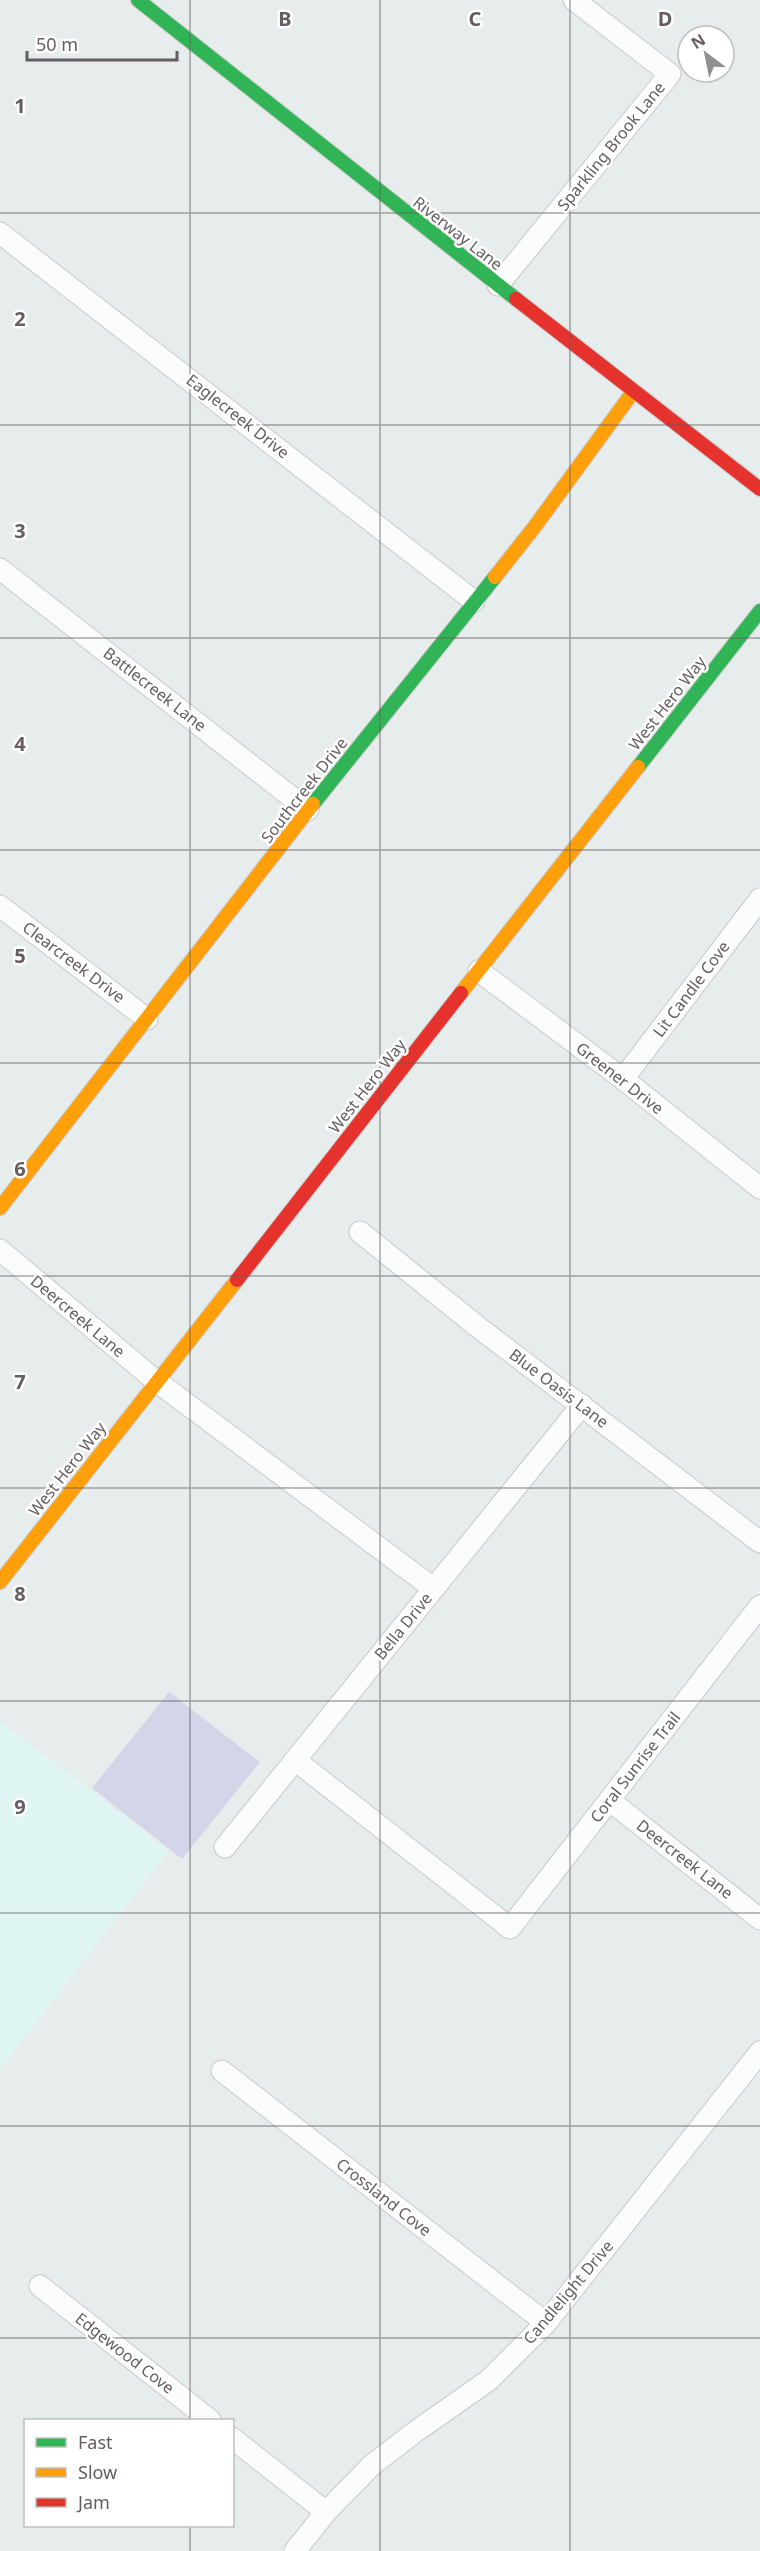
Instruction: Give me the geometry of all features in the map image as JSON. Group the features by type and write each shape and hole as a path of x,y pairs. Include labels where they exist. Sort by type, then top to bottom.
{"street":[{"name":"Riverway Lane","path":"138,0 633,392 760,489"},
{"name":"Sparkling Brook Lane","path":"498,285 670,74 574,0"},
{"name":"Eaglecreek Drive","path":"0,233 240,417 474,601"},
{"name":"Southcreek Drive","path":"0,1208 308,810 536,525 633,392"},
{"name":"Battlecreek Lane","path":"0,569 308,810"},
{"name":"West Hero Way","path":"0,1582 760,611"},
{"name":"Lit Candle Cove","path":"623,1079 760,899"},
{"name":"Clearcreek Drive","path":"0,906 147,1018"},
{"name":"Greener Drive","path":"479,971 623,1079 760,1188"},
{"name":"Blue Oasis Lane","path":"360,1232 760,1542"},
{"name":"Deercreek Lane","path":"0,1250 156,1381 433,1588"},
{"name":"Bella Drive","path":"225,1847 582,1405"},
{"name":"Coral Sunrise Trail","path":"296,1760 510,1928 760,1606"},
{"name":"Deercreek Lane","path":"609,1800 760,1919"},
{"name":"Candlelight Drive","path":"295,2551 326,2512 372,2465 489,2380 546,2323 760,2052"},
{"name":"Crossland Cove","path":"222,2071 546,2323"},
{"name":"Edgewood Cove","path":"40,2286 207,2419"},
{"path":"234,2440 326,2512"}],"shaded area":[{"path":"169,1692 260,1762 182,1859 92,1788"},
{"path":"0,1721 169,1851 0,2069"}],"traffic: fast":[{"path":"138,0 516,299"},
{"path":"313,804 495,577"},
{"path":"638,767 760,611"}],"traffic: slow":[{"path":"495,577 633,392"},
{"path":"461,993 638,767"},
{"path":"0,1208 313,804"},
{"path":"0,1582 237,1280"}],"traffic: jam":[{"path":"516,299 760,489"},
{"path":"237,1280 461,993"}]}
